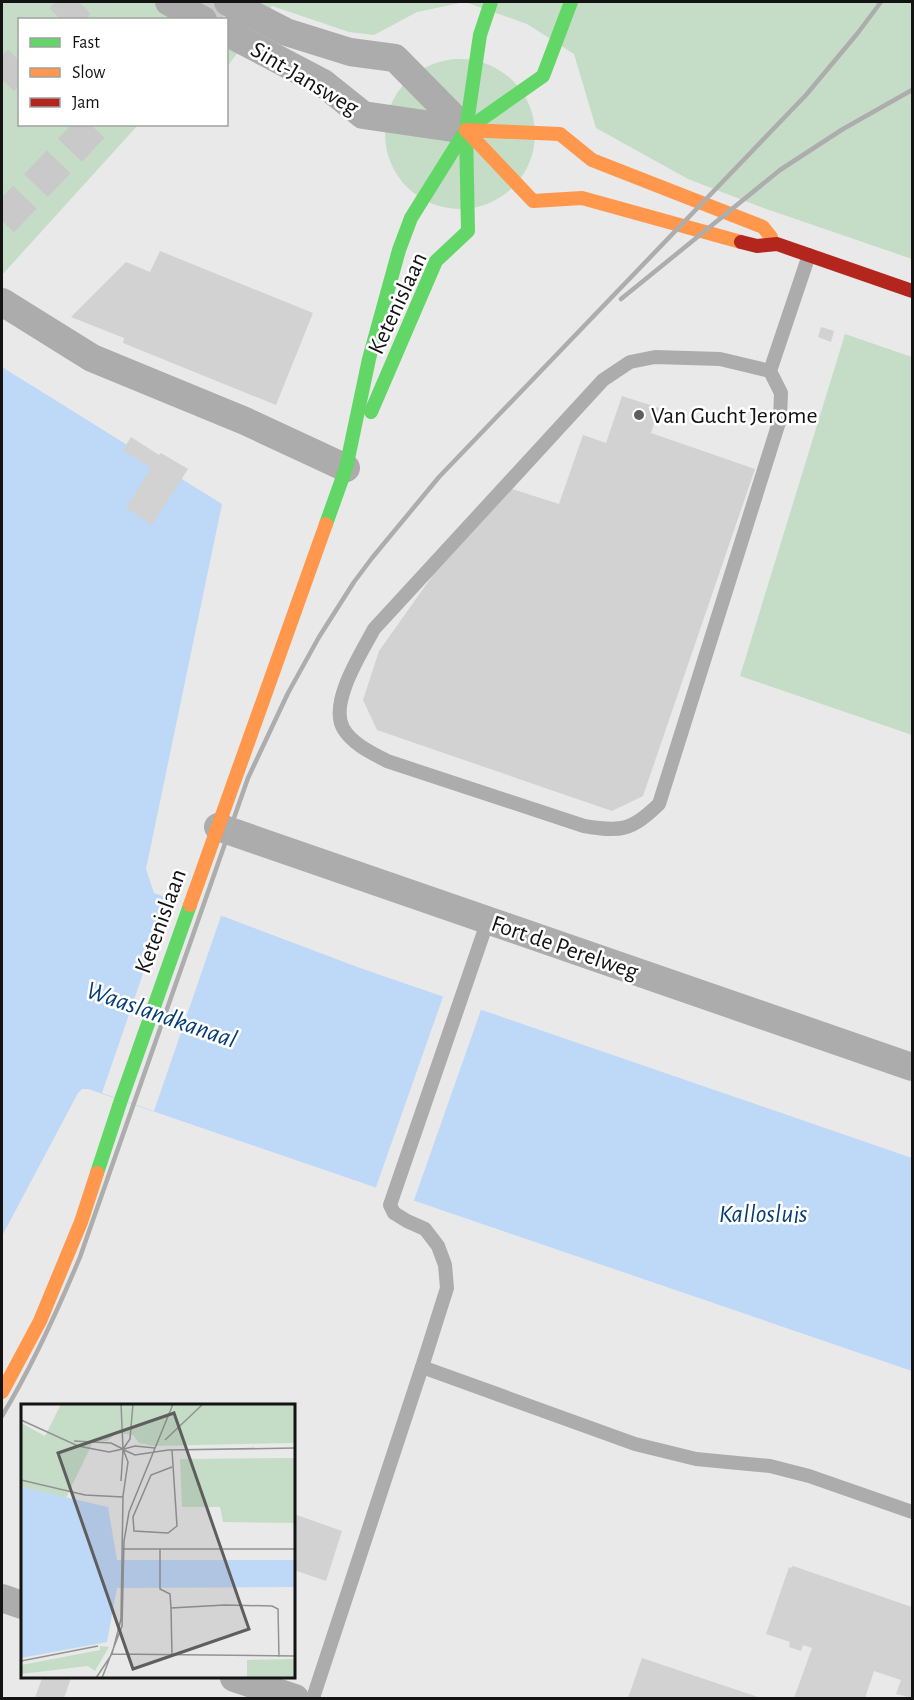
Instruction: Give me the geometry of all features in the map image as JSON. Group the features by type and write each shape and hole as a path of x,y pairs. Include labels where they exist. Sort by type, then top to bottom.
{"main road":[{"path":"466,130 480,35 491,2"},
{"path":"466,130 543,76 570,2"},
{"path":"466,130 560,134 592,160 763,227 777,244"},
{"path":"466,130 533,201 582,198 640,212 757,246 777,244 912,291"},
{"name":"Ketenislaan","path":"348,464 369,358 399,250 411,218 466,130"},
{"name":"Ketenislaan","path":"2,1392 40,1321 77,1232 120,1100 348,464 436,261 468,231 466,130"}],"street":[{"path":"169,2 199,18"},
{"name":"Sint-Jansweg","path":"228,2 285,32 350,52 395,58 466,130"},
{"name":"Sint-Jansweg","path":"228,33 323,83 363,115 466,130"},
{"path":"2,302 92,358 348,464"},
{"name":"Fort de Perelweg","path":"218,827 912,1067"},
{"path":"2,1598 21,1605"},
{"path":"240,1679 295,1698"}],"lane":[{"path":"770,371 720,359 655,357 630,362 603,380 374,629 344,691 339,711 343,728 361,747 387,761 584,826 609,830 629,828 658,804 780,419 781,393 770,371 809,255"},
{"path":"312,1698 447,1288 445,1265 438,1246 425,1229 394,1213 390,1205 488,920"},
{"path":"422,1366 635,1444 696,1459 770,1466 809,1476 912,1512"}],"green space":[{"path":"2,2 465,2 417,12 374,35 349,32 272,6 228,66 228,18 18,18 18,126 137,126 2,275"},
{"path":"465,2 912,2 912,259 758,206 688,179 596,128 574,54 527,24"},
{"path":"460,59 489,65 513,81 529,105 535,134 529,163 513,187 489,203 460,209 431,203 407,187 391,163 385,134 391,105 407,81 431,65"},
{"path":"845,334 912,357 912,735 740,676"}],"water":[{"path":"2,367 222,504 146,869 154,893 360,968 912,1158 912,1371 88,1089 82,1089 78,1093 2,1236"}],"pier":[{"path":"170,895 222,913 154,1111 102,1093"},
{"path":"444,994 482,1007 413,1203 375,1190"}],"building":[{"path":"160,251 313,313 276,405 123,343 124,338 71,317 126,262 150,272"},
{"path":"821,327 834,331 831,342 818,337"},
{"path":"622,396 659,408 651,433 755,469 643,796 612,811 377,730 363,700 379,651 438,568 509,488 559,504 583,435 606,443"},
{"path":"131,437 159,455 161,453 188,469 152,525 126,508 151,468 123,450"},
{"path":"296,1515 342,1531 326,1581 296,1571"},
{"path":"793,1566 912,1607 912,1698 896,1694 901,1680 874,1671 865,1698 794,1698 812,1648 803,1645 801,1651 789,1647 790,1642 766,1634 789,1567"},
{"path":"642,1658 761,1698 628,1698"},
{"path":"42,1679 71,1679 64,1698 35,1698"}],"tunnel":[{"path":"63,18 79,2"},
{"path":"199,18 214,2"},
{"path":"2,80 18,63"},
{"path":"2,221 93,126"}],"railway":[{"path":"2,1416 44,1338 80,1257 248,778 288,693 319,637 354,582 439,477 806,95 881,2"},
{"path":"621,299 780,170 843,129 912,90"}],"traffic: fast":[{"path":"371,412 436,261 468,231 466,130 480,35 491,2"},
{"path":"326,524 346,468 369,359 399,250 411,218 466,130 543,76 571,2"},
{"path":"97,1173 190,905"}],"traffic: slow":[{"path":"466,130 533,201 582,198 741,242"},
{"path":"466,130 560,134 592,160 763,227 771,237"},
{"path":"190,905 326,524"},
{"path":"2,1392 40,1321 81,1222 97,1173"}],"traffic: jam":[{"path":"741,242 757,246 777,244 912,291"}],"place":[{"name":"Van Gucht Jerome","path":"639,415"}],"water label":[{"name":"Waaslandkanaal","path":"162,1014"},
{"name":"Kallosluis","path":"763,1213"}]}
